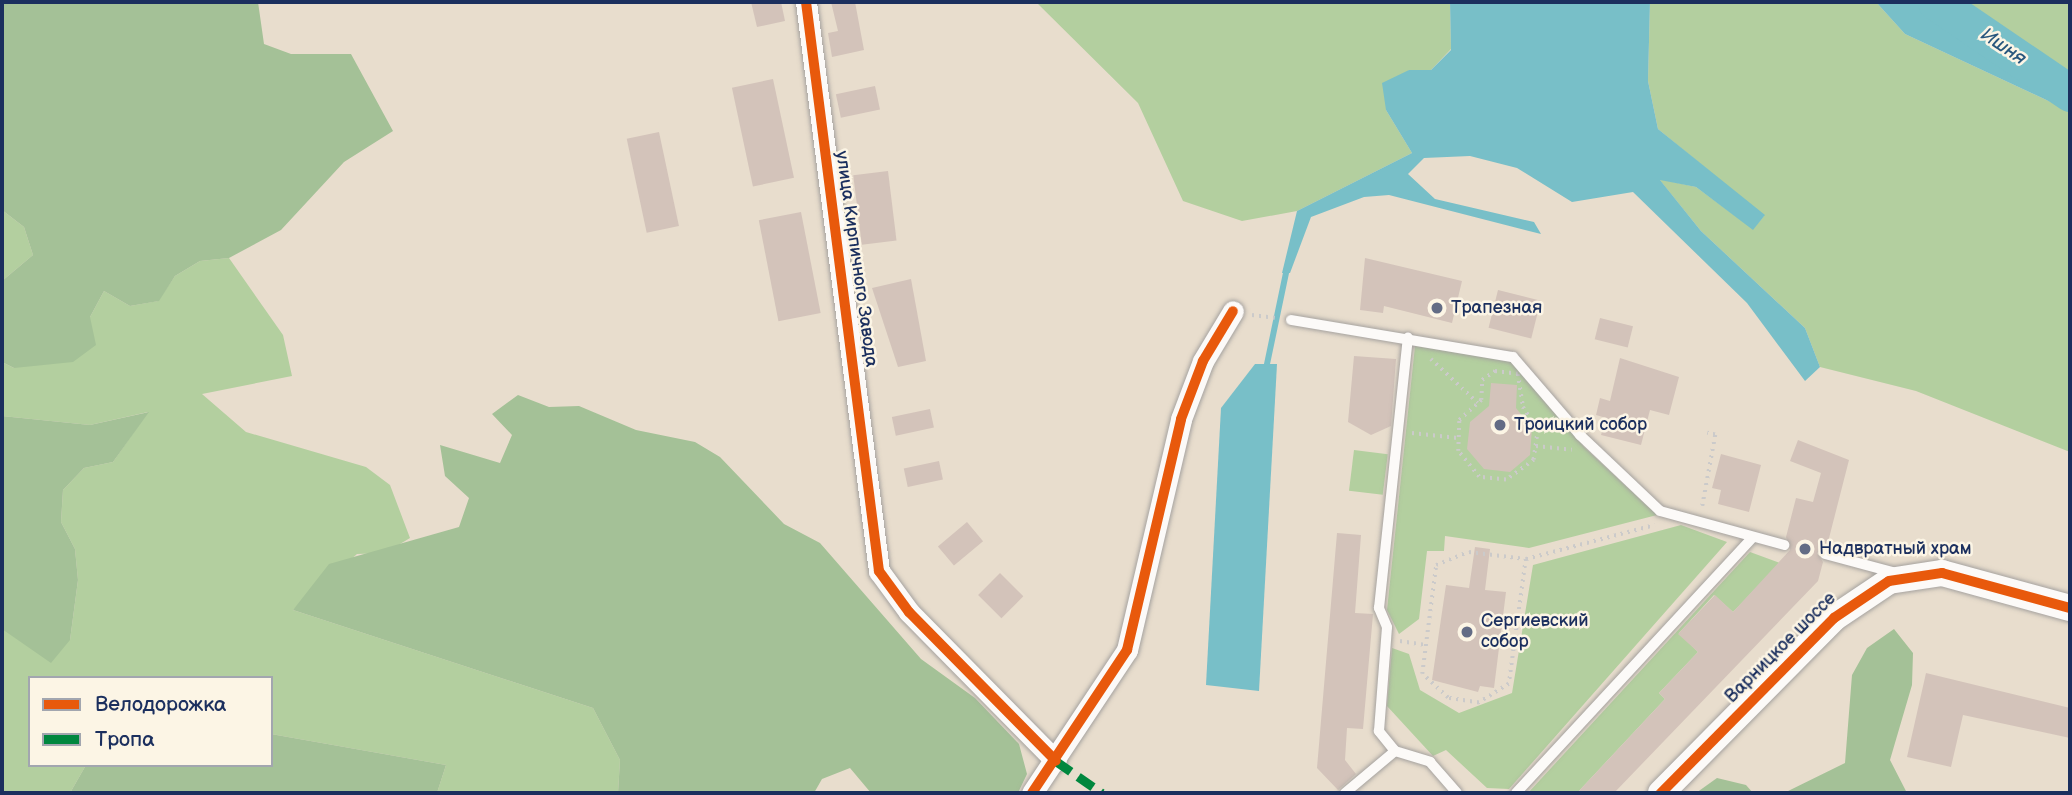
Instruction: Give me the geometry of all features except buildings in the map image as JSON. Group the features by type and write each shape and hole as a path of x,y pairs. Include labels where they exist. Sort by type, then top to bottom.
{"street":[{"name":"улица Кирпичного Завода","path":"806,2 879,571 909,612 1056,761"},
{"path":"1032,793 1056,761 1127,650 1181,419 1198,372 1233,312"},
{"name":"Варницкое шоссе","path":"1661,793 1834,618 1872,590 1906,576 1942,573 2070,608"}],"lane":[{"path":"1291,320 1513,357 1599,454 1660,511 1784,545"},
{"path":"1408,338 1379,608 1387,627 1379,731 1395,751 1430,762 1457,793"},
{"path":"1516,793 1752,538"},
{"path":"1825,554 1906,576"},
{"path":"1345,793 1395,751"}],"path":[{"path":"1408,338 1478,403"},
{"path":"1495,371 1518,374 1523,407 1538,430 1534,460 1506,480 1479,477 1458,451 1458,438 1459,420 1478,403 1482,380 1495,371"},
{"path":"1398,431 1458,438"},
{"path":"1700,522 1715,435 1707,433"},
{"path":"1536,446 1599,454"},
{"path":"1707,479 1714,480"},
{"path":"1525,559 1509,684 1479,703 1447,698 1422,674 1436,565 1469,552 1525,559 1685,518"},
{"path":"1408,642 1426,645"}],"green space":[{"path":"2,2 258,2 264,44 291,54 351,54 393,131 344,162 281,230 229,258 200,261 175,276 159,301 130,306 104,291 90,317 96,345 73,362 14,368 2,362 2,281 33,255 24,227 2,210"},
{"path":"1036,2 1450,2 1451,49 1431,70 1409,70 1386,110 1412,153 1297,211 1242,221 1183,201 1138,103"},
{"path":"1650,2 1876,2 1905,34 2070,111 2070,452 1916,391 1820,367 1805,328 1701,231 1659,179 1696,187 1753,229 1764,216 1658,129 1648,81"},
{"path":"1967,2 2070,2 2070,83 1980,36"},
{"path":"2,210 24,227 33,255 2,281"},
{"path":"229,258 283,335 292,376 202,394 246,432 366,467 390,485 410,538 385,553 357,554 293,610 593,708 620,760 618,793 437,793 446,765 273,734 273,676 28,676 28,767 85,767 70,793 2,793 2,629 70,640 78,580 75,549 61,522 63,490 84,468 113,462 148,412 90,425 2,416 2,362 14,368 90,317 104,291 130,306 158,301 175,276 200,261"},
{"path":"1415,346 1513,361 1584,447 1657,515 1529,548 1445,536 1444,551 1427,551 1419,619 1399,634 1387,610"},
{"path":"518,395 549,407 579,406 636,430 695,442 720,457 784,524 820,543 921,659 975,698 1019,744 1027,774 1018,793 871,793 850,768 822,779 814,793 618,793 620,760 593,708 293,610 329,564 459,527 469,498 445,476 440,445 500,463 512,435 492,414"},
{"path":"149,412 113,462 84,468 63,490 61,522 75,549 78,580 70,640 51,663 2,629 2,416 90,425"},
{"path":"1354,450 1388,454 1383,495 1349,491"},
{"path":"1681,525 1727,542 1509,789 1487,788 1446,750 1433,756 1387,706 1392,648 1409,654 1420,690 1459,713 1512,693 1533,565"},
{"path":"1750,552 1780,563 1733,612 1714,595 1679,633 1698,652 1659,693 1665,699 1577,793 1528,793"},
{"path":"1894,629 1913,653 1912,685 1890,760 1907,793 1784,793 1845,763 1852,675 1867,648"},
{"path":"273,734 446,765 437,793 70,793 85,767 273,767"},
{"path":"1717,778 1746,785 1753,793 1696,793"}],"water":[{"path":"1450,2 1650,2 1648,81 1658,129 1765,215 1753,230 1696,187 1660,180 1701,231 1805,328 1820,367 1805,381 1747,303 1633,192 1572,202 1517,168 1470,156 1424,158 1408,174 1435,199 1534,222 1541,234 1389,195 1364,197 1311,217 1290,273 1282,273 1297,211 1412,153 1386,110 1382,83 1409,70 1431,70 1451,50"},
{"path":"1876,2 1967,2 1980,36 2070,83 2070,111 1905,34"},
{"path":"1255,364 1277,364 1259,691 1206,685 1221,408"}],"waterway":[{"name":"Ишня","path":"1936,2 2070,93"},
{"path":"1267,364 1286,273"}],"marked path":[{"path":"1056,761 1102,793"}],"cycle path":[{"path":"806,2 879,571 909,612 1056,761"},
{"path":"1032,793 1127,650 1181,419 1203,361 1233,311"},
{"path":"1661,793 1834,618 1889,581 1942,573 2070,608"}],"place":[{"name":"Трапезная","path":"1437,308"},
{"name":"Троицкий собор","path":"1500,425"},
{"name":"Надвратный храм","path":"1805,549"},
{"name":"Сергиевский собор","path":"1467,632"}]}
